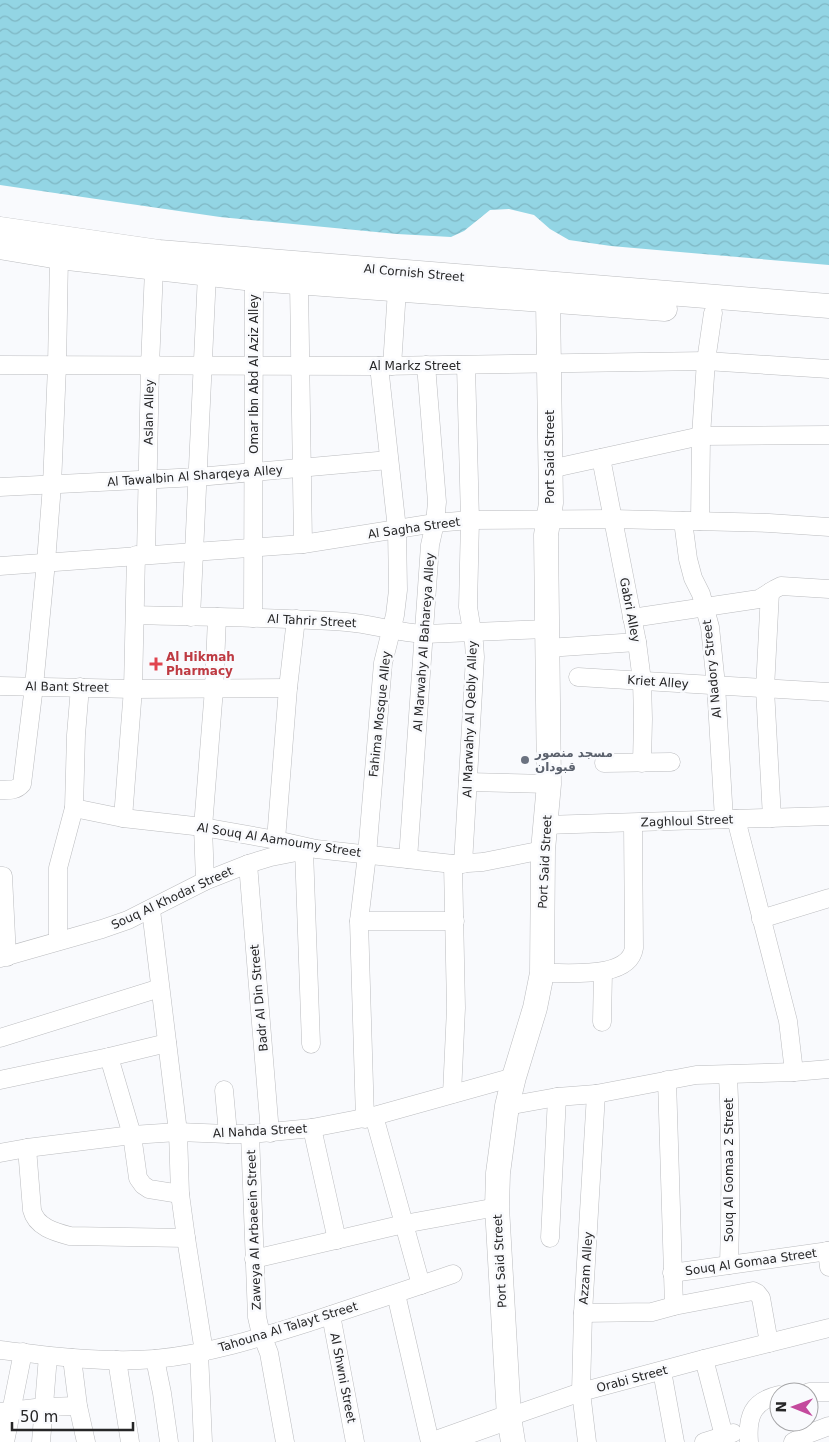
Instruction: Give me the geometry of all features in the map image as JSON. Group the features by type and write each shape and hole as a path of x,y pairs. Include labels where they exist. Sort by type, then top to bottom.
{"main road":[{"name":"Al Cornish Street","path":"0,229 159,252 582,295 714,313 829,321"},
{"name":"Al Cornish Street","path":"0,247 59,257 154,269 254,279 548,301 582,295 829,306"},
{"name":"Port Said Street","path":"513,1442 509,1417 497,1207 498,1173 507,1106 535,1008 542,973 543,850 549,784 546,535 551,507 548,301"},
{"name":"Orabi Street","path":"439,1442 466,1437 509,1417"}],"street":[{"path":"0,790 15,790 22,784 34,686 52,485 59,257"},
{"name":"Aslan Alley","path":"123,818 133,689 136,616 148,480 154,269"},
{"path":"191,617 207,274"},
{"name":"Omar Ibn Abd Al Aziz Alley","path":"254,279 254,618"},
{"path":"298,282 303,544"},
{"name":"Fahima Mosque Alley","path":"397,290 386,366 389,460 397,529 398,590 395,615 384,663 367,855 359,921 369,1118 404,1224 421,1285"},
{"name":"Al Nadory Street","path":"714,313 706,362 701,436 688,559 701,594 710,627 730,819 761,919 788,1021 794,1072"},
{"name":"Al Markz Street","path":"0,365 466,366 706,362 829,369"},
{"name":"Al Marwahy Al Bahareya Alley","path":"408,859 430,545 437,502 426,365"},
{"name":"Al Marwahy Al Qebly Alley","path":"452,1094 456,1008 455,921 458,864 468,782 475,657 468,607 470,520 466,366"},
{"path":"550,469 701,436 829,435"},
{"name":"Gabri Alley","path":"601,458 637,642 642,681 642,763"},
{"name":"Al Tawalbin Al Sharqeya Alley","path":"0,488 254,473 389,460"},
{"name":"Al Sagha Street","path":"0,566 303,544 435,523 470,520 613,519 829,527"},
{"path":"632,618 759,600 781,586 829,589"},
{"path":"770,592 765,688 772,818"},
{"name":"Al Tahrir Street","path":"136,616 296,619 349,622 407,634 473,633 637,642"},
{"path":"205,881 203,827 214,689 217,617"},
{"path":"276,840 288,688 296,619"},
{"name":"Kriet Alley","path":"578,677 829,692"},
{"name":"Al Bant Street","path":"0,686 133,689 288,688"},
{"path":"58,941 58,868 74,808 76,735 80,688"},
{"path":"604,763 671,762"},
{"path":"468,782 549,784"},
{"name":"Al Souq Al Aamoumy Street","path":"74,808 123,818 203,827 276,840 310,850 458,864 483,862 543,850"},
{"name":"Zaghloul Street","path":"545,825 772,818 829,813"},
{"path":"542,973 603,972 621,966 633,955 633,823"},
{"path":"310,850 311,1044"},
{"name":"Souq Al Khodar Street","path":"3,957 128,920 205,881 248,864 271,857 310,850"},
{"name":"Badr Al Din Street","path":"248,864 270,1133"},
{"path":"0,876 3,876 3,957"},
{"path":"761,919 829,898"},
{"path":"151,910 178,1132 180,1194 201,1352 203,1442"},
{"path":"359,921 455,921"},
{"path":"602,1022 603,972"},
{"path":"0,1038 160,988"},
{"path":"0,1080 168,1043"},
{"path":"109,1057 132,1135 138,1178 142,1185 149,1189 180,1194"},
{"path":"507,1106 557,1097 596,1094 696,1076 829,1069"},
{"name":"Souq Al Gomaa 2 Street","path":"728,1075 731,1198 729,1265"},
{"name":"Al Nahda Street","path":"0,1153 132,1135 178,1132 250,1134 312,1128 369,1118 514,1077"},
{"path":"667,1080 674,1306"},
{"path":"224,1090 228,1134"},
{"name":"Azzam Alley","path":"587,1442 581,1392 583,1313 596,1094"},
{"path":"550,1238 557,1097"},
{"path":"312,1128 337,1240"},
{"name":"Zaweya Al Arbaeein Street","path":"250,1134 257,1317 269,1353 285,1442"},
{"path":"27,1148 34,1216 38,1222 55,1232 70,1236 186,1238"},
{"path":"254,1259 404,1224 497,1207"},
{"name":"Souq Al Gomaa Street","path":"672,1273 729,1265 828,1256"},
{"name":"Tahouna Al Talayt Street","path":"0,1350 48,1356 117,1360 155,1359 201,1352 263,1337 453,1274"},
{"path":"583,1313 652,1312 753,1291 761,1298 769,1342"},
{"path":"396,1294 430,1442"},
{"name":"Al Shwni Street","path":"331,1315 355,1442"},
{"name":"Orabi Street","path":"509,1417 581,1392 829,1328"},
{"path":"5,1442 6,1411 23,1352"},
{"path":"41,1442 48,1356"},
{"path":"72,1358 78,1406 86,1442"},
{"path":"155,1359 169,1442"},
{"path":"704,1359 724,1436"},
{"path":"117,1360 130,1442"},
{"path":"662,1370 675,1442"},
{"path":"704,1442 749,1427 760,1403 769,1398"},
{"path":"6,1411 78,1406"},
{"path":"793,1442 829,1426"}],"water":[{"path":"0,0 829,0 829,265 611,246 569,240 550,229 534,215 509,209 490,210 464,231 451,237 397,234 220,217 0,185"}],"place":[{"name":"Al Hikmah Pharmacy","path":"156,664"},
{"name":"مسجد منصور قبودان","path":"525,760"}]}
